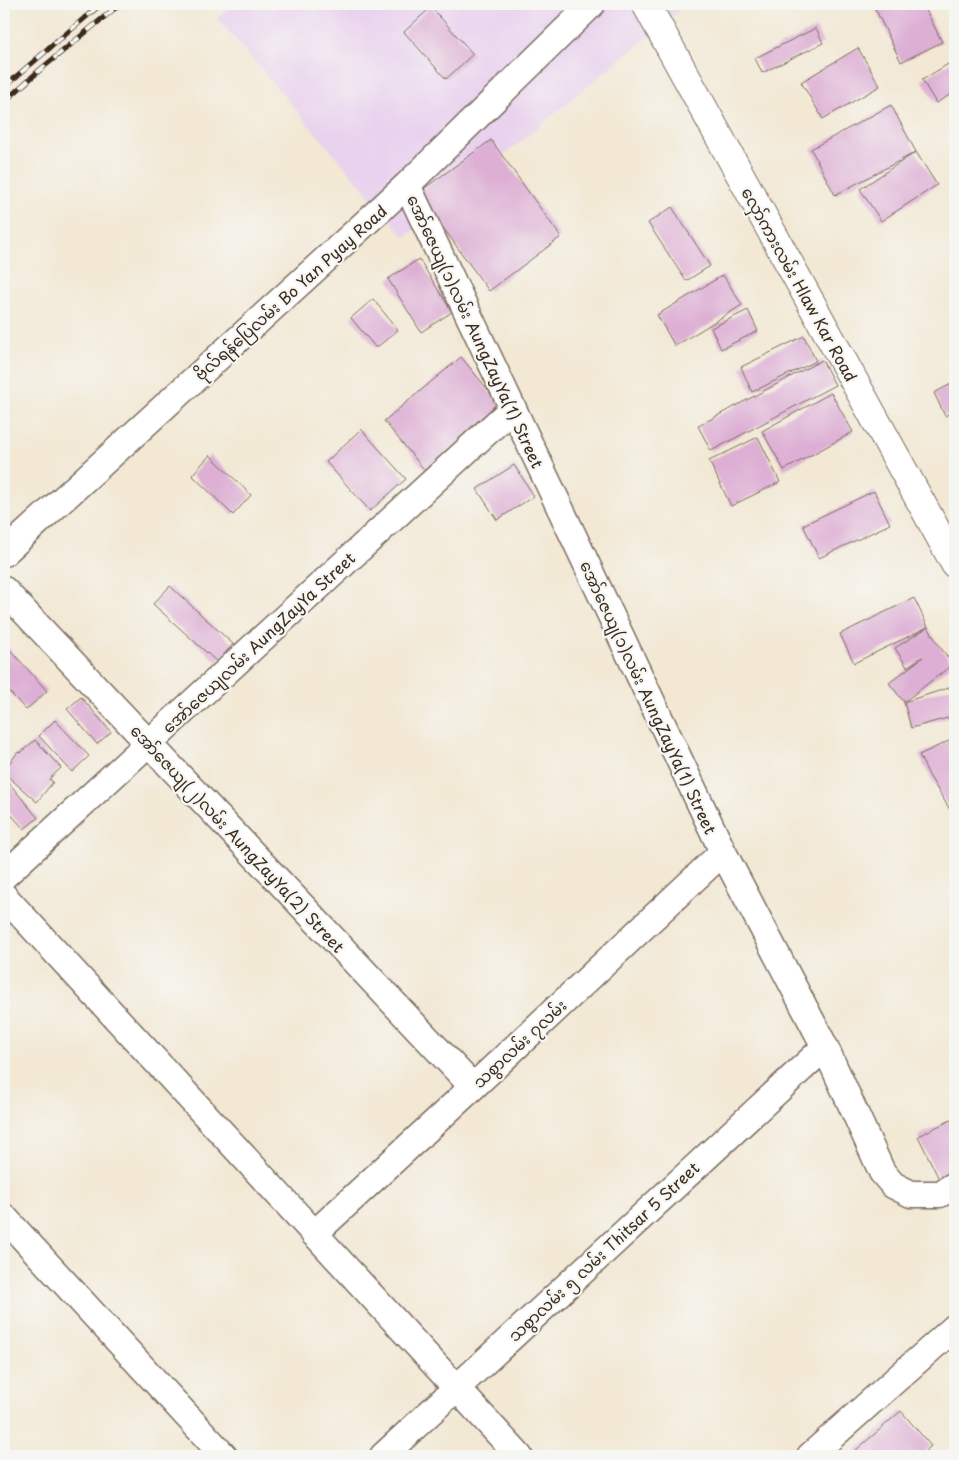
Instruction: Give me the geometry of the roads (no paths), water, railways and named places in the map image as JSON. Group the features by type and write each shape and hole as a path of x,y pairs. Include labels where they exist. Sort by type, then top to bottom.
{"street":[{"name":"ဗိုလ်ရန်ပြေလမ်း Bo Yan Pyay Road","path":"4,553 407,184 592,4"},
{"name":"လှော်ကားလမ်း Hlaw Kar Road","path":"646,4 955,564"},
{"name":"အော်ဇေယျ(၁)လမ်း AungZayYa(1) Street","path":"407,184 722,852 824,1047 882,1172 893,1186 912,1194 940,1194 955,1185"},
{"name":"အော်ဇေယျလမ်း AungZayYa Street","path":"4,876 512,408"},
{"name":"အော်ဇေယျ(၂)လမ်း AungZayYa(2) Street","path":"4,590 473,1087"},
{"name":"သစွာလမ်း ၇လမ်း","path":"314,1234 722,852"},
{"path":"4,896 519,1456"},
{"name":"သစွာလမ်း ၅ လမ်း Thitsar 5 Street","path":"383,1456 824,1047"},
{"path":"4,1217 224,1456"},
{"path":"810,1456 955,1327"}],"railway":[{"path":"4,87 101,4"},
{"path":"4,102 120,4"}]}
